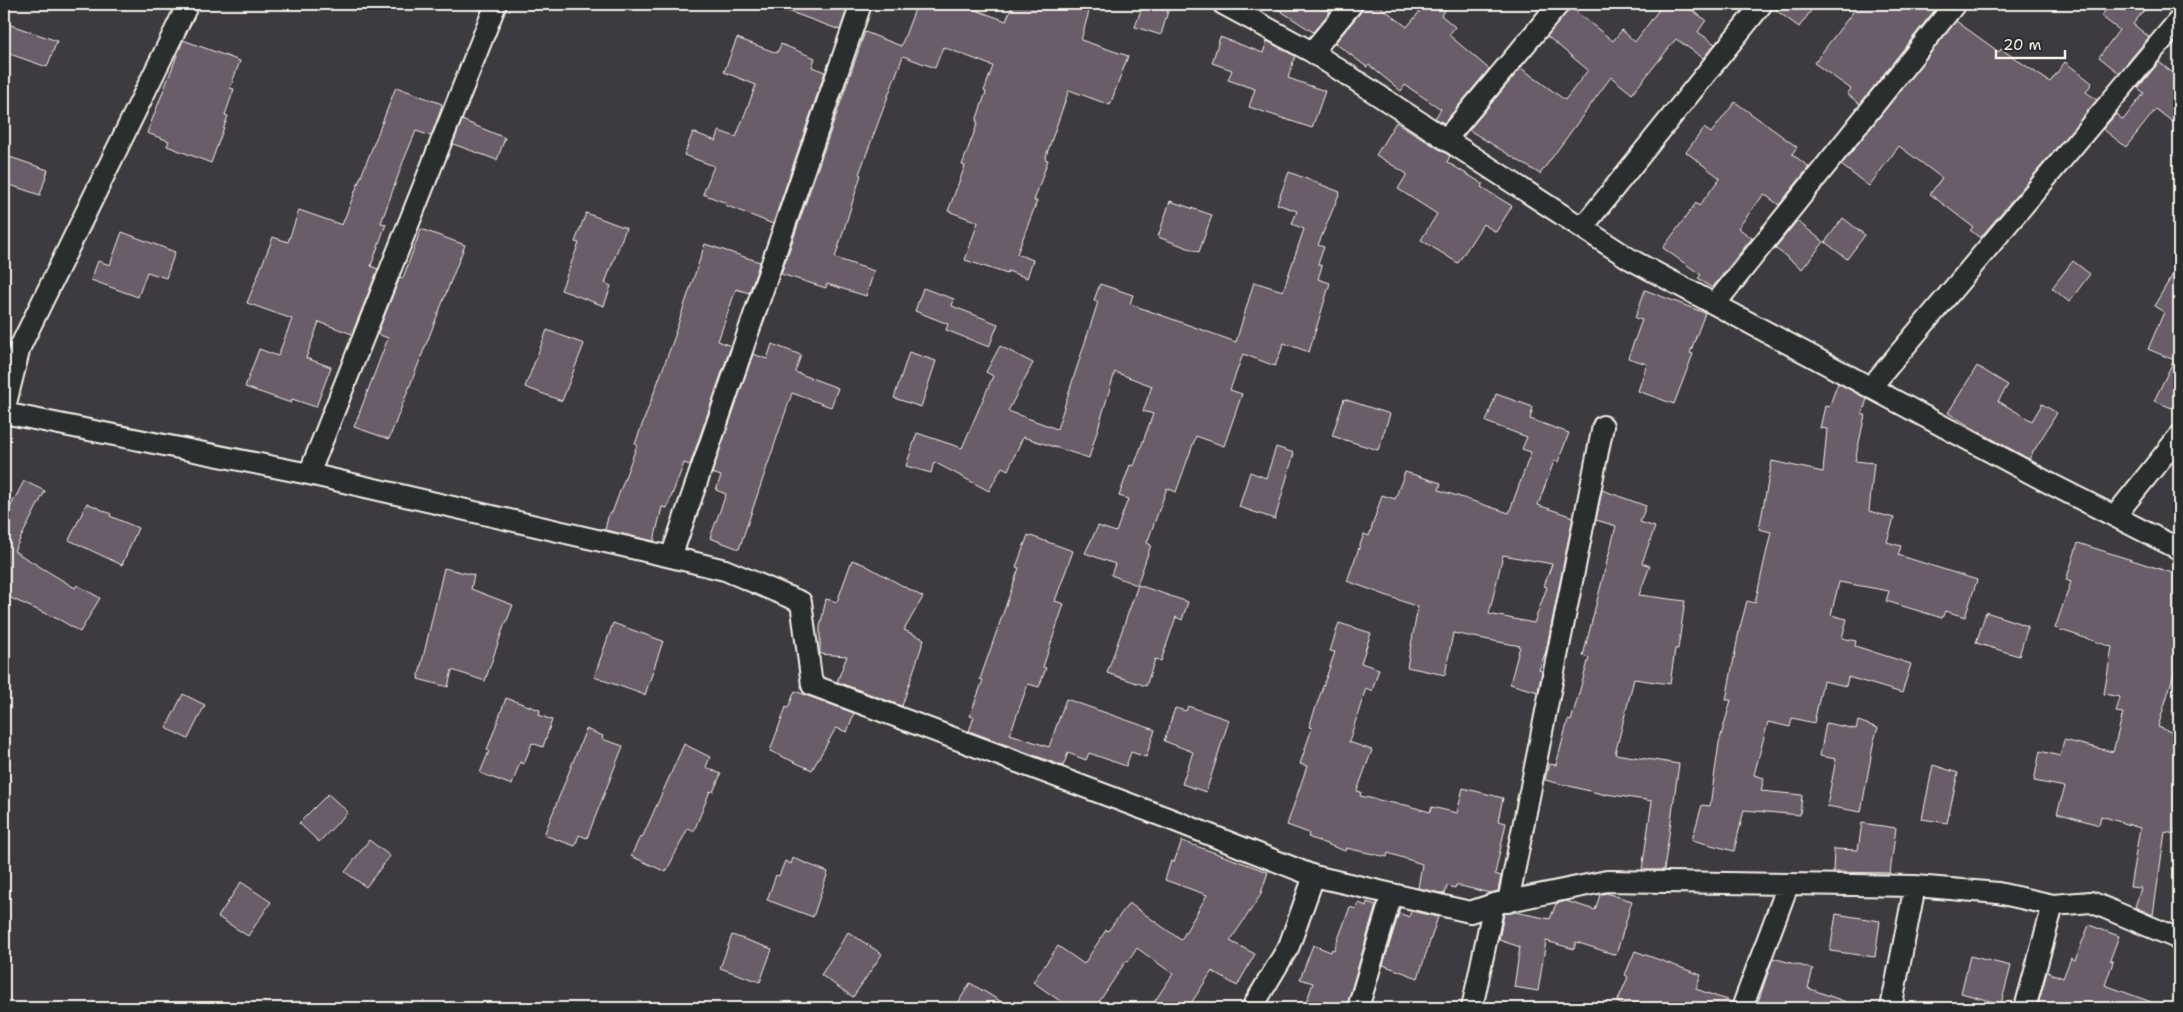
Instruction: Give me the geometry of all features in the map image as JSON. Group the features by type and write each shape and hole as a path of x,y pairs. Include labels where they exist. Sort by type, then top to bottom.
{"street":[{"path":"188,4 20,347 4,412 310,474 725,570 801,602 812,685 1170,818 1314,876 1470,912 1501,903 1607,881 1915,886 1998,893 2053,905 2091,902 2179,939"},
{"path":"310,474 496,4"},
{"path":"671,557 861,4"},
{"path":"1223,4 1312,52 1630,259 2179,549"},
{"path":"1312,52 1352,4"},
{"path":"1446,139 1559,4"},
{"path":"1582,228 1762,4"},
{"path":"1716,304 1955,4"},
{"path":"1871,387 2179,20"},
{"path":"1472,1008 1501,903 1603,426"},
{"path":"2115,516 2179,436"},
{"path":"1252,1008 1289,946 1314,876"},
{"path":"1742,1008 1788,885"},
{"path":"1891,1008 1915,886"},
{"path":"1358,1008 1392,894"},
{"path":"2024,1008 2053,905"}],"building":[{"path":"775,4 849,4 840,30 774,6"},
{"path":"917,4 960,4 1006,21 1013,4 1091,4 1081,40 1128,56 1110,105 1069,90 1045,159 1048,160 1034,201 1037,201 1017,254 1033,260 1027,278 1008,271 1007,274 965,260 978,222 948,211 965,166 962,165 978,122 976,121 986,92 984,91 993,66 943,47 935,68 903,56 859,174 861,175 835,258 874,271 866,296 827,284 826,288 781,274 865,32 901,46"},
{"path":"1143,4 1170,4 1161,35 1135,27"},
{"path":"1270,4 1317,4 1330,12 1313,32"},
{"path":"1364,4 1377,4 1407,27 1426,4 1450,4 1441,15 1455,27 1449,35 1489,69 1444,123 1435,118 1441,109 1405,85 1401,91 1369,65 1367,67 1335,43 1361,12"},
{"path":"1663,4 1683,4 1706,20 1698,32 1715,44 1703,58 1676,39 1632,94 1611,77 1540,174 1469,130 1521,68 1565,100 1588,70 1547,36 1570,7 1613,41 1622,30 1635,42"},
{"path":"1774,4 1816,4 1799,27 1773,8"},
{"path":"1859,4 1932,4 1937,7 1860,104 1847,94 1851,89 1814,63"},
{"path":"2110,4 2149,4 2133,24 2149,37 2119,73 2099,57 2119,30 2101,16"},
{"path":"1956,21 1999,52 2001,49 2050,82 2065,62 2092,83 2086,92 2097,100 1980,238 1970,230 1973,227 1930,194 1942,178 1899,146 1869,186 1841,165"},
{"path":"8,24 57,41 47,67 4,52 4,36"},
{"path":"1220,37 1263,53 1267,41 1295,56 1288,78 1325,91 1312,128 1249,107 1255,89 1228,80 1232,70 1212,63"},
{"path":"737,38 777,53 781,44 815,58 812,67 825,72 773,224 703,194 714,166 684,155 693,132 716,141 719,131 736,137 756,85 724,72"},
{"path":"183,40 240,61 230,88 234,89 225,115 228,116 211,163 167,146 169,141 147,133"},
{"path":"2159,62 2179,78 2179,127 2156,109 2126,147 2103,129 2116,114 2123,120 2144,93 2138,88"},
{"path":"396,87 442,104 440,112 431,136 416,131 403,162 381,223 386,224 371,266 378,269 352,334 319,322 306,358 331,367 316,407 292,399 291,403 245,387 259,349 278,356 292,319 247,303 273,237 288,242 299,210 342,225"},
{"path":"1735,102 1797,147 1792,154 1809,167 1779,205 1764,194 1738,228 1752,238 1712,288 1698,278 1701,275 1663,248 1696,203 1699,206 1720,178 1686,152 1704,128 1711,133"},
{"path":"462,120 505,138 497,160 453,144"},
{"path":"1396,122 1450,156 1447,162 1483,184 1481,187 1512,206 1496,232 1483,224 1458,263 1421,240 1437,214 1398,189 1407,174 1376,155"},
{"path":"4,155 48,170 40,195 4,183"},
{"path":"1289,172 1340,192 1318,245 1324,247 1318,264 1322,266 1318,279 1330,283 1309,352 1284,343 1275,366 1243,354 1230,390 1242,394 1224,446 1196,436 1176,492 1167,488 1147,543 1151,545 1137,585 1111,575 1115,564 1085,553 1098,526 1116,532 1128,499 1119,496 1130,465 1134,466 1153,414 1143,411 1152,386 1115,372 1089,458 1023,437 1008,470 1002,467 989,491 934,462 931,473 906,466 917,433 962,448 993,376 986,372 1000,346 1033,363 1008,411 1057,429 1098,302 1094,300 1100,284 1133,295 1130,304 1236,342 1254,282 1283,291 1304,229 1292,224 1297,211 1277,204"},
{"path":"1170,201 1212,215 1199,252 1158,237"},
{"path":"586,213 626,228 605,283 611,286 604,306 561,290 579,243 575,242"},
{"path":"1843,218 1865,235 1847,259 1825,242"},
{"path":"1797,221 1824,242 1802,269 1775,248"},
{"path":"421,229 465,245 389,439 354,427 388,338 377,334 400,277 403,278"},
{"path":"122,232 175,252 166,278 147,272 138,297 91,280 98,261 110,265"},
{"path":"705,244 760,262 749,293 736,289 718,341 731,346 690,465 684,463 667,508 662,507 654,541 605,530 609,513 612,513 637,445 635,444 676,333"},
{"path":"2073,261 2090,274 2069,302 2052,288"},
{"path":"2179,264 2179,392 2172,408 2154,401 2174,360 2148,349 2164,312 2154,306"},
{"path":"923,288 954,299 952,306 998,324 989,347 946,330 948,324 915,311"},
{"path":"1645,290 1705,313 1690,353 1693,354 1674,404 1638,391 1647,364 1628,358 1642,320 1635,318"},
{"path":"547,330 584,344 562,401 525,387"},
{"path":"772,344 801,355 795,372 838,388 831,407 792,393 739,549 710,538 726,494 716,490 721,476 712,473 753,354 767,359"},
{"path":"909,352 936,361 921,407 894,398"},
{"path":"1977,366 2008,385 1998,401 2032,421 2042,404 2057,413 2029,459 1948,413"},
{"path":"1838,383 1867,399 1862,415 1865,415 1855,461 1874,463 1869,511 1894,518 1887,542 1901,546 1898,555 1977,580 1965,617 1945,611 1942,618 1886,601 1889,591 1839,582 1831,615 1847,619 1842,638 1856,641 1855,646 1911,664 1902,693 1848,677 1846,686 1823,681 1814,723 1792,718 1790,727 1768,722 1754,775 1764,778 1761,791 1802,795 1800,815 1744,810 1734,851 1692,840 1702,805 1710,806 1719,743 1731,700 1726,700 1739,631 1747,601 1755,603 1771,532 1759,529 1772,461 1823,472 1827,429 1820,428 1825,406 1829,407"},
{"path":"1496,394 1533,407 1530,419 1569,433 1558,462 1554,461 1538,505 1573,517 1546,651 1539,670 1542,671 1538,692 1510,684 1520,646 1453,633 1445,675 1407,667 1418,607 1347,581 1364,534 1369,536 1382,495 1395,499 1405,472 1441,483 1439,490 1509,513 1531,452 1522,449 1527,437 1486,422","holes":["1503,555 1552,564 1544,586 1547,587 1534,623 1489,614"]},
{"path":"1344,399 1390,414 1378,450 1332,436"},
{"path":"1276,447 1294,453 1275,519 1239,507 1250,472 1266,478"},
{"path":"24,481 45,491 14,551 75,588 77,585 100,598 80,632 62,621 4,595 4,519"},
{"path":"1602,490 1646,506 1640,522 1655,527 1642,563 1650,566 1639,595 1685,601 1678,649 1675,649 1670,684 1634,679 1615,754 1679,764 1664,870 1642,870 1652,801 1606,795 1545,780 1549,764 1556,765 1568,720 1571,721 1589,658 1583,656 1616,526 1596,520"},
{"path":"87,503 111,514 110,516 138,528 122,565 69,540"},
{"path":"1028,535 1073,551 1055,601 1064,604 1043,667 1046,668 1039,687 1028,684 1010,734 1049,747 1066,699 1155,730 1146,757 1131,752 1126,766 1089,753 1086,760 1068,753 1063,766 969,731 974,717 970,716 983,680 980,679 1019,568 1016,567"},
{"path":"2078,543 2179,575 2179,656 2158,727 2179,735 2179,816 2175,834 2165,832 2153,915 2135,907 2141,888 2130,887 2140,828 2101,816 2099,825 2057,813 2065,787 2034,781 2040,751 2060,756 2064,740 2113,752 2123,713 2116,712 2120,697 2104,694 2112,647 2055,628 2071,582 2066,580"},
{"path":"852,560 863,564 923,597 904,630 924,639 902,706 837,682 847,656 820,654 820,627 826,599 837,602"},
{"path":"444,568 474,575 471,589 513,605 485,681 452,670 448,687 418,679"},
{"path":"1138,585 1188,602 1182,620 1176,617 1161,661 1155,659 1146,686 1107,673"},
{"path":"1986,612 2028,626 2019,656 1976,643"},
{"path":"613,623 663,641 645,695 594,677"},
{"path":"1339,623 1371,633 1361,663 1379,669 1372,691 1366,688 1349,742 1372,750 1357,791 1361,792 1360,796 1402,804 1430,812 1432,807 1457,813 1463,788 1503,798 1498,821 1506,823 1495,874 1501,876 1498,891 1490,893 1456,885 1455,888 1447,886 1445,894 1418,888 1422,864 1388,853 1387,857 1346,848 1345,851 1308,837 1309,833 1287,825 1307,766 1300,764 1312,728 1309,727 1335,652 1330,651"},
{"path":"795,691 854,713 847,732 836,728 812,770 770,751 786,707 788,708"},
{"path":"183,694 205,705 188,739 166,728"},
{"path":"506,698 540,710 539,715 552,720 543,747 532,743 524,764 520,762 512,785 480,773"},
{"path":"1188,706 1229,720 1206,792 1182,784 1193,752 1164,741 1175,708 1186,711"},
{"path":"1858,721 1878,728 1874,740 1861,812 1827,806 1836,759 1820,756 1826,723 1856,729"},
{"path":"586,729 603,736 602,739 623,746 587,838 579,835 575,846 544,835"},
{"path":"684,744 710,757 706,767 721,774 713,792 710,791 694,831 688,828 666,872 631,856 640,837 642,838"},
{"path":"1933,765 1958,773 1947,823 1922,819"},
{"path":"328,794 348,812 319,842 299,823"},
{"path":"1862,823 1896,828 1890,873 1833,872 1834,849 1858,850"},
{"path":"369,840 390,856 366,887 345,872"},
{"path":"1182,841 1268,872 1260,896 1230,941 1255,954 1237,986 1212,971 1188,1008 1150,1008 1173,974 1137,948 1128,962 1126,961 1095,1008 1070,1008 1033,982 1058,946 1084,964 1106,930 1108,931 1129,903 1181,940 1207,895 1165,880 1171,861 1174,862"},
{"path":"793,858 828,872 813,917 767,900 776,875 779,876 785,861 791,864"},
{"path":"241,882 271,902 248,936 218,917"},
{"path":"1606,893 1632,901 1616,955 1576,942 1574,949 1546,941 1538,991 1514,987 1520,947 1499,940 1504,914 1515,912 1550,919 1556,904 1566,901 1595,910 1600,895"},
{"path":"1367,902 1376,905 1346,1008 1321,1008 1306,1003 1313,983 1300,979 1313,945 1331,952 1332,949 1334,950 1350,907 1356,909 1359,903 1366,906"},
{"path":"1411,911 1438,917 1418,978 1383,965 1399,913 1409,917"},
{"path":"1836,914 1880,921 1875,957 1830,951"},
{"path":"2089,925 2119,936 2110,960 2113,962 2105,985 2162,1006 2162,1008 2047,1008 2038,1005 2047,972 2063,978 2071,958 2075,960"},
{"path":"848,932 882,954 853,997 821,975"},
{"path":"732,935 772,949 760,982 720,968"},
{"path":"1635,951 1701,975 1696,989 1732,1002 1730,1008 1632,1008 1617,1002 1628,977 1625,975"},
{"path":"1970,956 2011,966 2001,1004 1961,993"},
{"path":"1773,958 1813,969 1808,988 1857,1006 1857,1008 1756,1008"},
{"path":"970,983 1012,1008 955,1008"}]}
